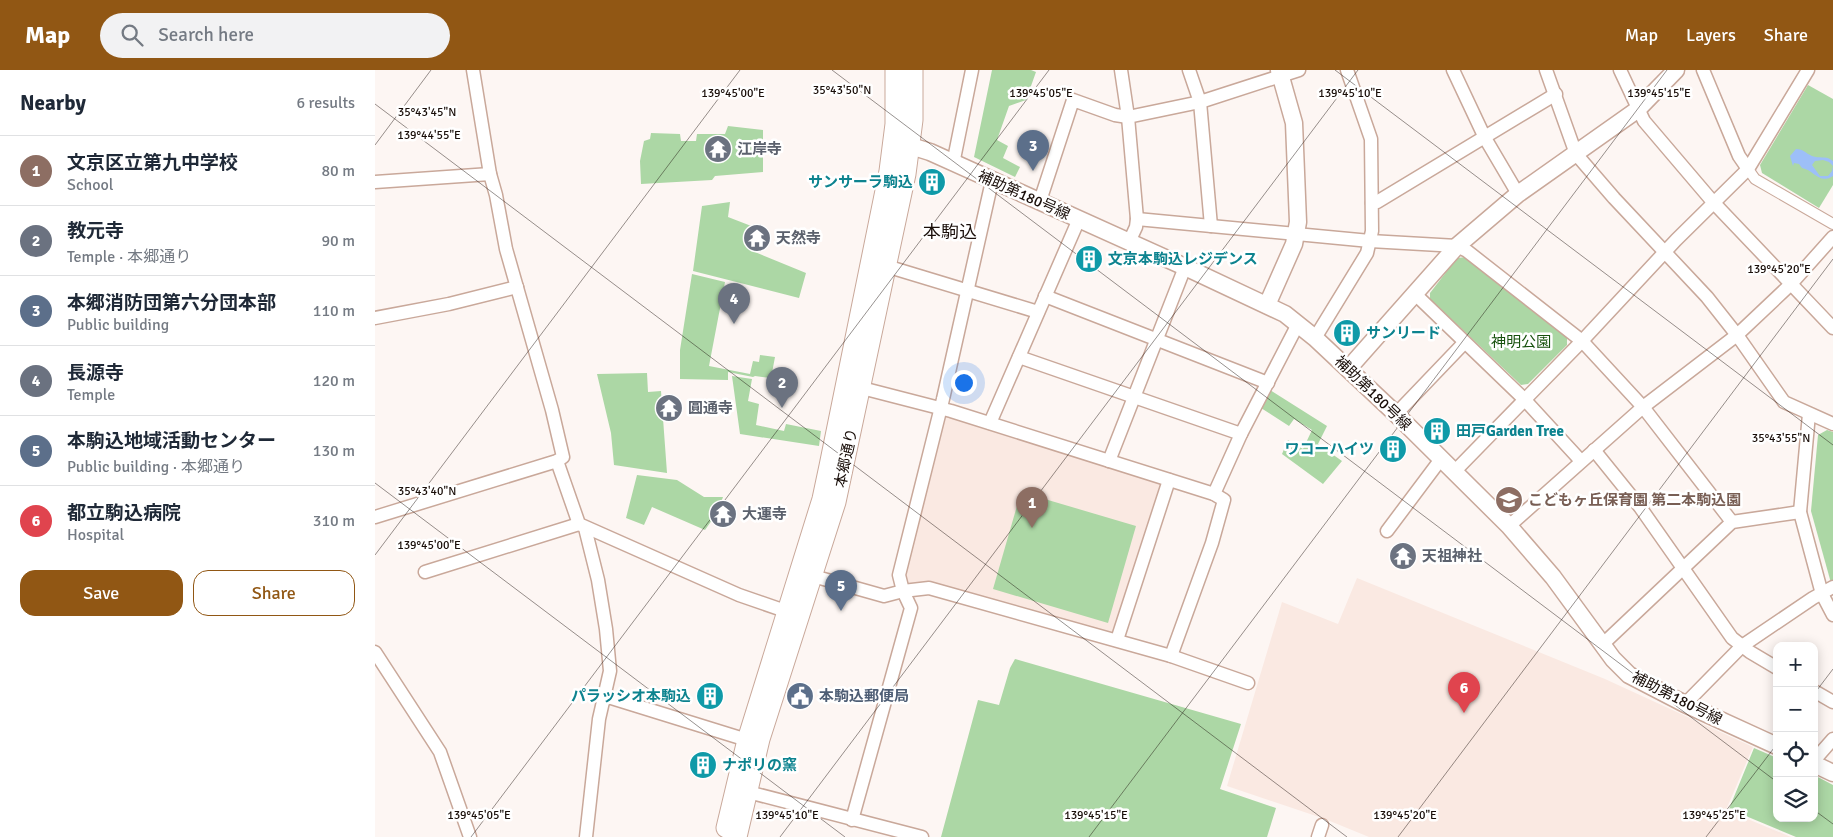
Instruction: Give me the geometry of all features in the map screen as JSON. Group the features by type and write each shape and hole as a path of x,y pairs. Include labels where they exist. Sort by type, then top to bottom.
{"main road":[{"name":"本郷通り","path":"737,837 821,499 886,266 906,174 895,70"},
{"name":"本郷通り","path":"725,837 747,740 793,614 813,576 844,470 853,386 889,171 913,120 913,70"}],"street":[{"path":"375,517 562,460 563,457 552,410 506,249 490,174 473,70"},
{"path":"953,164 972,70"},
{"path":"1121,70 1128,117 1137,218 1136,227 1129,242"},
{"path":"1189,70 1200,102 1211,226"},
{"path":"1040,201 1073,100 1115,115 1128,117 1200,102 1280,73 1299,70"},
{"path":"1315,338 1367,254 1372,231 1371,139 1347,70"},
{"path":"1453,70 1485,138 1519,194"},
{"path":"1546,70 1577,154 1614,198 1707,297 1737,335 1784,402 1833,424"},
{"path":"1620,70 1637,110 1644,121 1713,202 1833,328"},
{"path":"1348,369 1457,246 1519,194 1637,110 1677,70"},
{"path":"1703,70 1739,156 1755,179 1833,224"},
{"path":"1454,472 1582,342 1713,202 1748,169 1808,70"},
{"path":"1267,305 1294,244 1298,222 1294,123 1280,73"},
{"path":"1372,203 1377,202 1556,94"},
{"name":"補助第180号線","path":"902,143 930,152 1185,267 1267,305 1298,324 1396,414 1509,526 1553,577 1613,659 1629,675 1685,704 1773,744"},
{"path":"375,182 490,174"},
{"path":"852,820 911,608 903,591 899,575 941,408 992,181"},
{"path":"1137,218 1370,241 1457,246 1467,251 1582,342 1643,407 1732,522"},
{"path":"990,423 1079,219"},
{"path":"1509,526 1643,407 1737,335 1791,284 1833,237"},
{"path":"886,266 1038,312"},
{"path":"1109,461 1185,267"},
{"path":"375,318 449,304 517,287"},
{"path":"1414,293 1524,399 1581,461"},
{"path":"1045,296 1268,383"},
{"path":"1214,494 1241,434 1298,324"},
{"path":"1396,414 1464,343"},
{"path":"1019,357 1241,434"},
{"path":"853,386 941,408 990,423 1214,494 1224,500 1212,542 1171,656"},
{"path":"1809,414 1800,512 1828,590 1833,615"},
{"path":"1594,450 1640,507 1732,638 1773,665"},
{"path":"1387,531 1441,459"},
{"path":"557,461 582,526 598,580 606,629 610,671 598,728 586,837"},
{"path":"1117,640 1169,480"},
{"path":"1603,644 1732,522 1800,512"},
{"path":"425,572 582,526 739,595 793,614"},
{"path":"813,576 884,596 903,591 929,588 1171,656 1248,683"},
{"path":"1685,704 1742,646 1828,590"},
{"path":"375,652 440,752 471,837"},
{"path":"1818,693 1833,702"},
{"path":"605,696 747,740"},
{"path":"1818,755 1833,739"},
{"path":"1818,766 1833,773"},
{"path":"748,792 922,837"}],"shaded area":[{"path":"945,414 1164,482 1114,634 907,586 904,573"},
{"path":"1357,578 1605,679 1753,747 1726,810 1791,837 1369,837 1325,819 1227,786 1282,602 1338,624"}],"green space":[{"path":"992,70 1031,70 1036,72 1026,100 1009,106 997,140 1008,146 1003,158 1020,167 1015,177 974,157"},
{"path":"1808,85 1833,99 1833,185 1819,208 1762,173 1760,165"},
{"path":"728,126 763,130 763,172 715,176 712,180 641,184 640,161 644,141 650,139 651,133 680,134 681,141 696,141 697,134 725,134"},
{"path":"730,202 728,217 759,229 750,250 806,273 799,298 693,271 702,206"},
{"name":"神明公園","path":"1466,257 1567,337 1567,345 1528,384 1521,385 1430,299 1430,293 1457,258"},
{"path":"692,274 725,282 709,366 750,374 753,361 759,362 760,355 775,357 771,378 728,372 728,380 680,379 680,350"},
{"path":"647,373 648,392 661,391 667,473 614,465 611,433 597,374"},
{"path":"732,376 752,379 748,401 759,404 756,425 784,431 786,424 821,431 819,446 740,434"},
{"path":"1270,390 1327,426 1318,444 1342,461 1323,484 1282,454 1288,440 1303,449 1312,430 1294,419 1289,426 1261,408"},
{"path":"1827,430 1833,432 1833,581 1831,583 1811,511 1818,435"},
{"path":"637,475 677,480 704,497 723,497 717,513 705,530 652,507 644,525 626,518"},
{"path":"1021,492 1136,526 1108,623 993,589"},
{"path":"1015,659 1241,724 1220,789 1276,808 1267,837 941,837 978,700 999,705 1010,668"},
{"path":"1754,748 1773,756 1773,822 1818,822 1818,777 1833,785 1833,837 1796,837 1729,809"}],"water":[{"path":"1796,149 1799,149 1815,157 1830,159 1833,161 1833,166 1833,176 1824,179 1820,178 1802,168 1799,164 1794,163 1793,166 1790,156","holes":["1823,160 1833,166 1828,176 1820,176 1812,165 1815,161"]}],"place":[{"name":"江岸寺","path":"718,149"},
{"name":"本郷消防団第六分団本部","path":"1033,171"},
{"name":"サンサーラ駒込","path":"932,182"},
{"name":"天然寺","path":"757,238"},
{"name":"文京本駒込レジデンス","path":"1089,259"},
{"name":"長源寺","path":"734,324"},
{"name":"サンリード","path":"1347,333"},
{"name":"圓通寺","path":"669,408"},
{"name":"教元寺","path":"782,408"},
{"name":"田戸Garden Tree","path":"1437,431"},
{"name":"ワコーハイツ","path":"1393,449"},
{"name":"こどもヶ丘保育園 第二本駒込園","path":"1509,500"},
{"name":"大運寺","path":"723,514"},
{"name":"文京区立第九中学校","path":"1032,528"},
{"name":"天祖神社","path":"1403,556"},
{"name":"本駒込地域活動センター","path":"841,611"},
{"name":"パラッシオ本駒込","path":"710,696"},
{"name":"本駒込郵便局","path":"800,696"},
{"name":"都立駒込病院","path":"1464,713"},
{"name":"ナポリの窯","path":"703,765"}],"district":[{"name":"本駒込","path":"950,232"}]}
